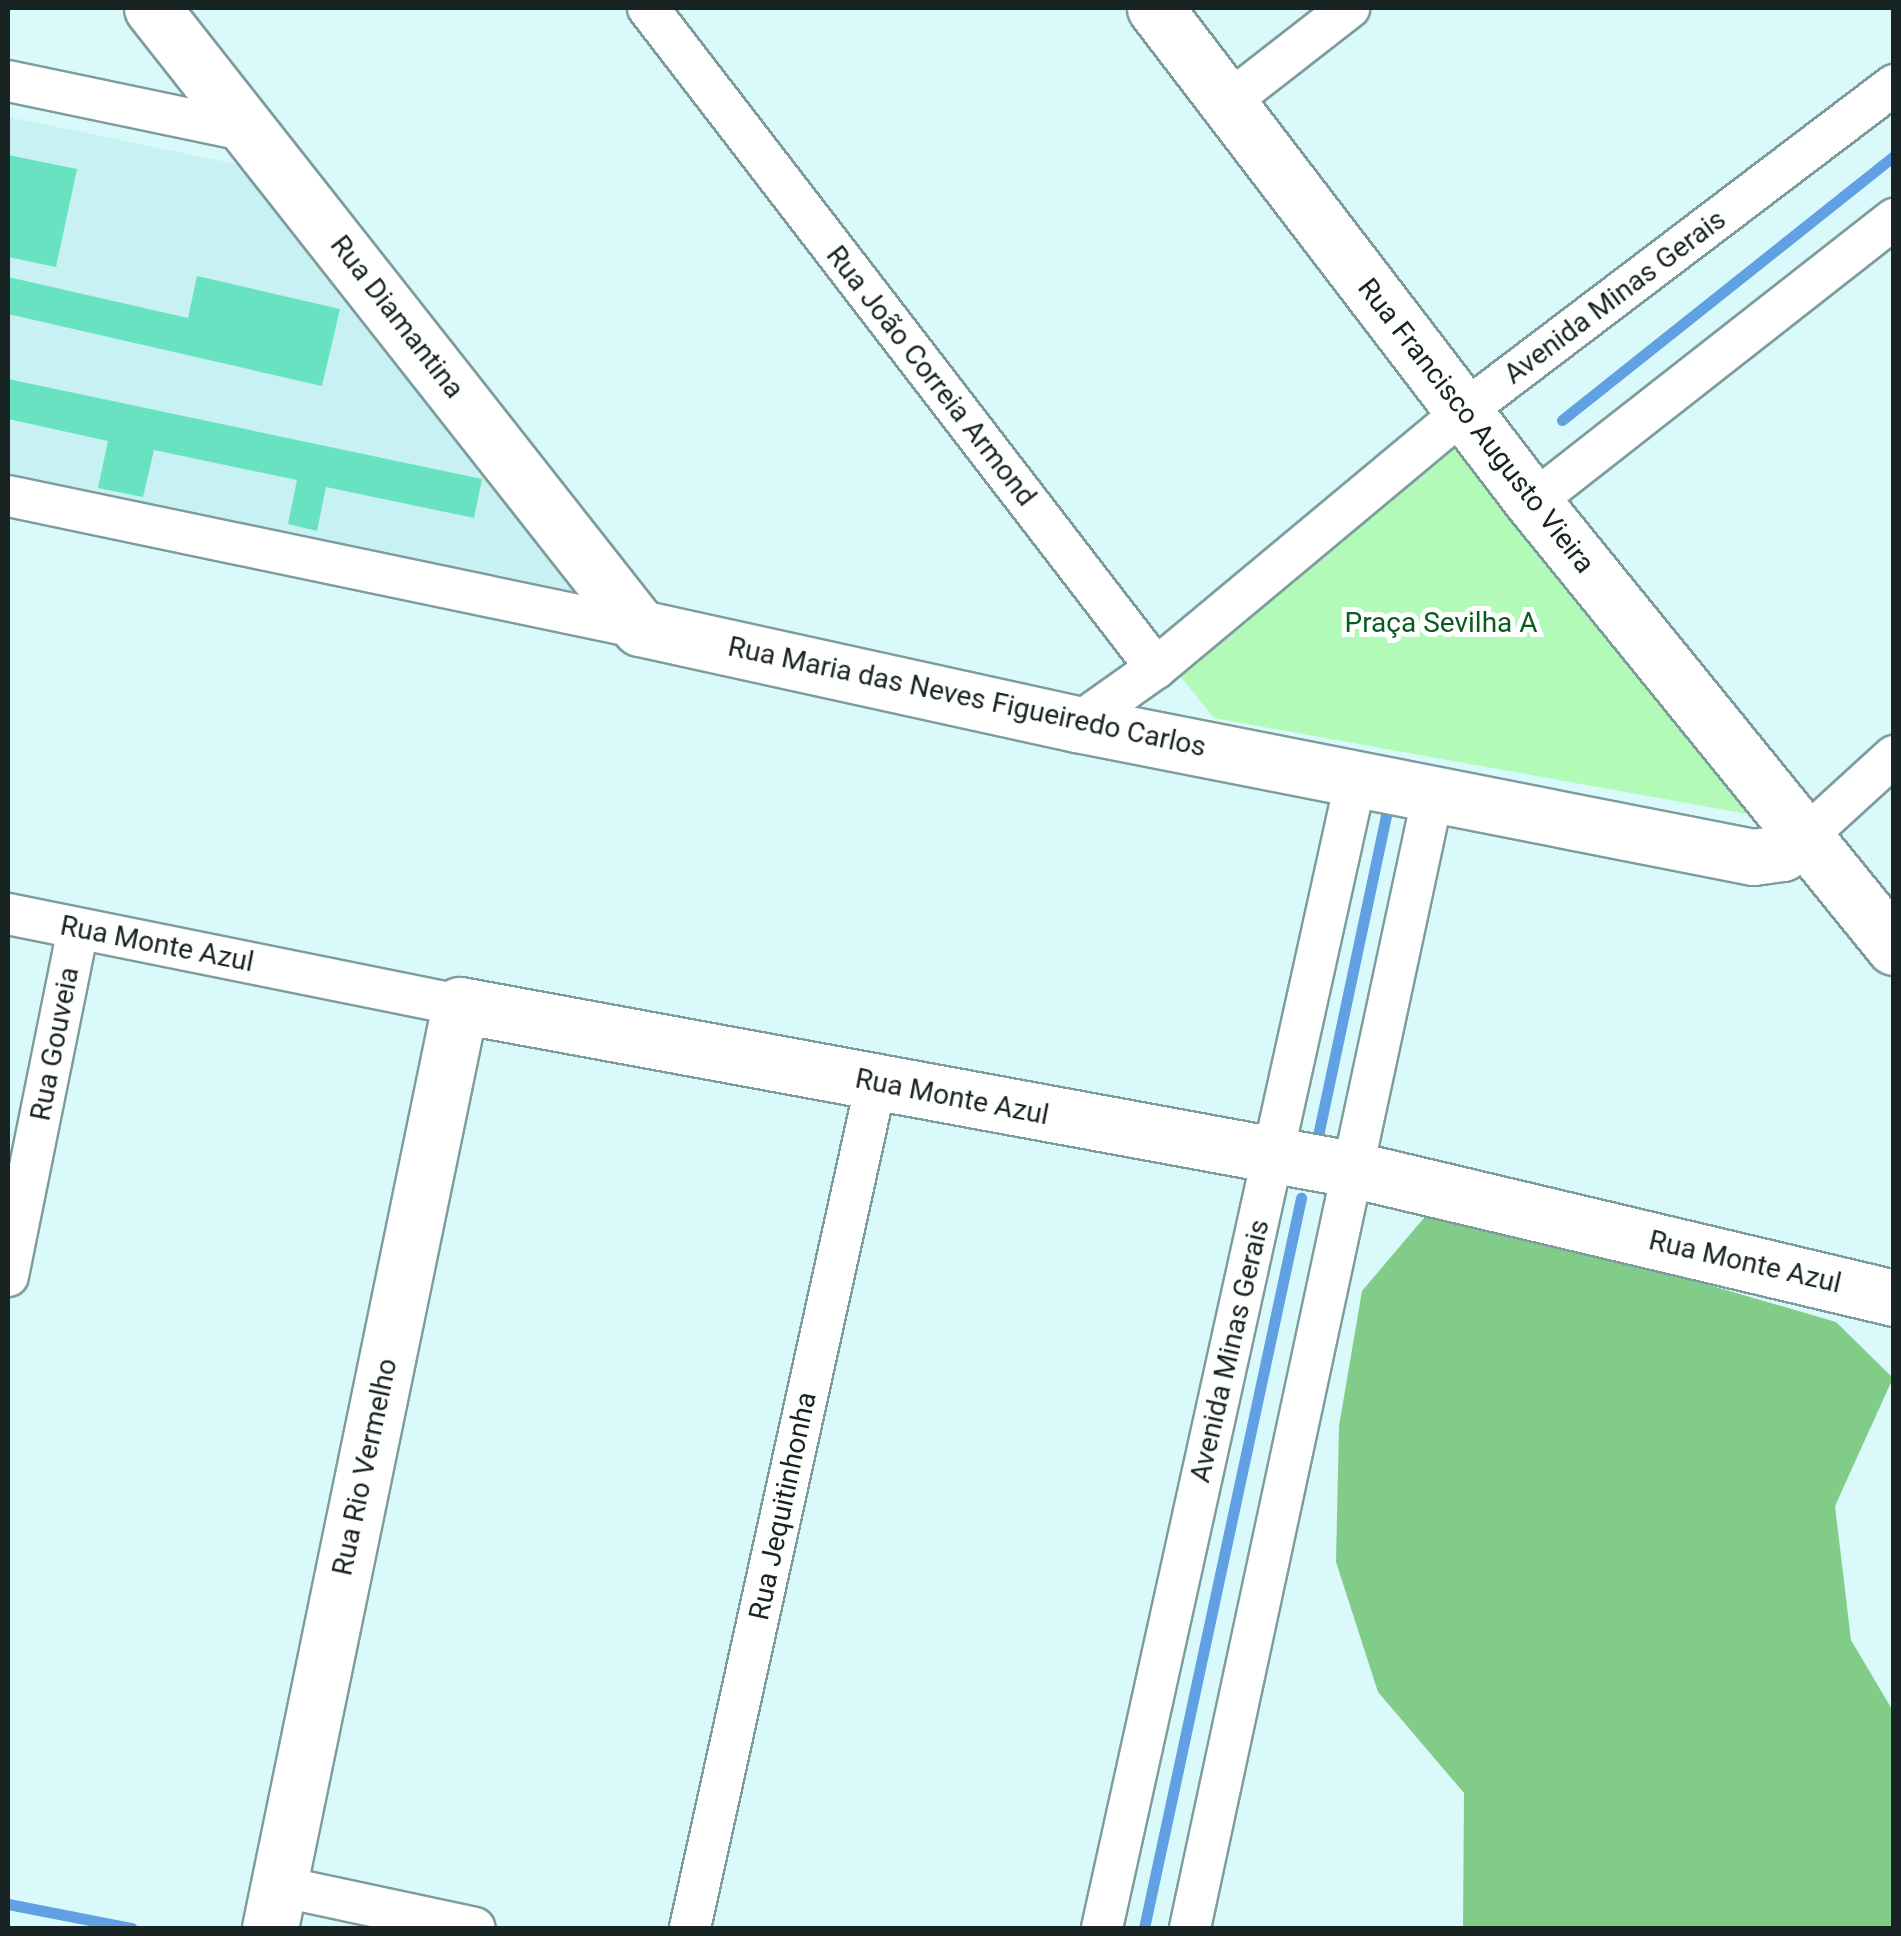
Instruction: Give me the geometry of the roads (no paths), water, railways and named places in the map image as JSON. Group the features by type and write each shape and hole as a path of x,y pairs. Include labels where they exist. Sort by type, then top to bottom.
{"street":[{"name":"Rua Diamantina","path":"152,8 640,628"},
{"name":"Rua João Correia Armond","path":"648,8 1156,668"},
{"name":"Rua Francisco Augusto Vieira","path":"1154,8 1533,502 1894,947"},
{"path":"1228,103 1349,8"},
{"path":"8,81 253,132"},
{"name":"Avenida Minas Gerais","path":"1156,668 1463,412 1894,85"},
{"path":"1533,502 1894,219"},
{"name":"Rua Maria das Neves Figueiredo Carlos","path":"8,496 1077,724 1357,774 1754,857 1782,853 1803,839 1894,756"},
{"path":"1077,724 1156,668"},
{"name":"Avenida Minas Gerais","path":"1102,1928 1357,774"},
{"path":"1190,1928 1434,790"},
{"name":"Rua Monte Azul","path":"8,914 460,1006 1351,1169 1894,1298"},
{"name":"Rua Gouveia","path":"8,1276 78,929"},
{"name":"Rua Rio Vermelho","path":"275,1905 460,1006"},
{"name":"Rua Jequitinhonha","path":"690,1928 876,1082"},
{"path":"275,1905 475,1928"}],"waterway":[{"path":"1562,420 1894,156"},
{"path":"1316,1145 1389,802"},
{"path":"1144,1928 1301,1198"},
{"path":"8,1904 132,1928"}],"park label":[{"name":"Praça Sevilha A","path":"1441,623"}]}
